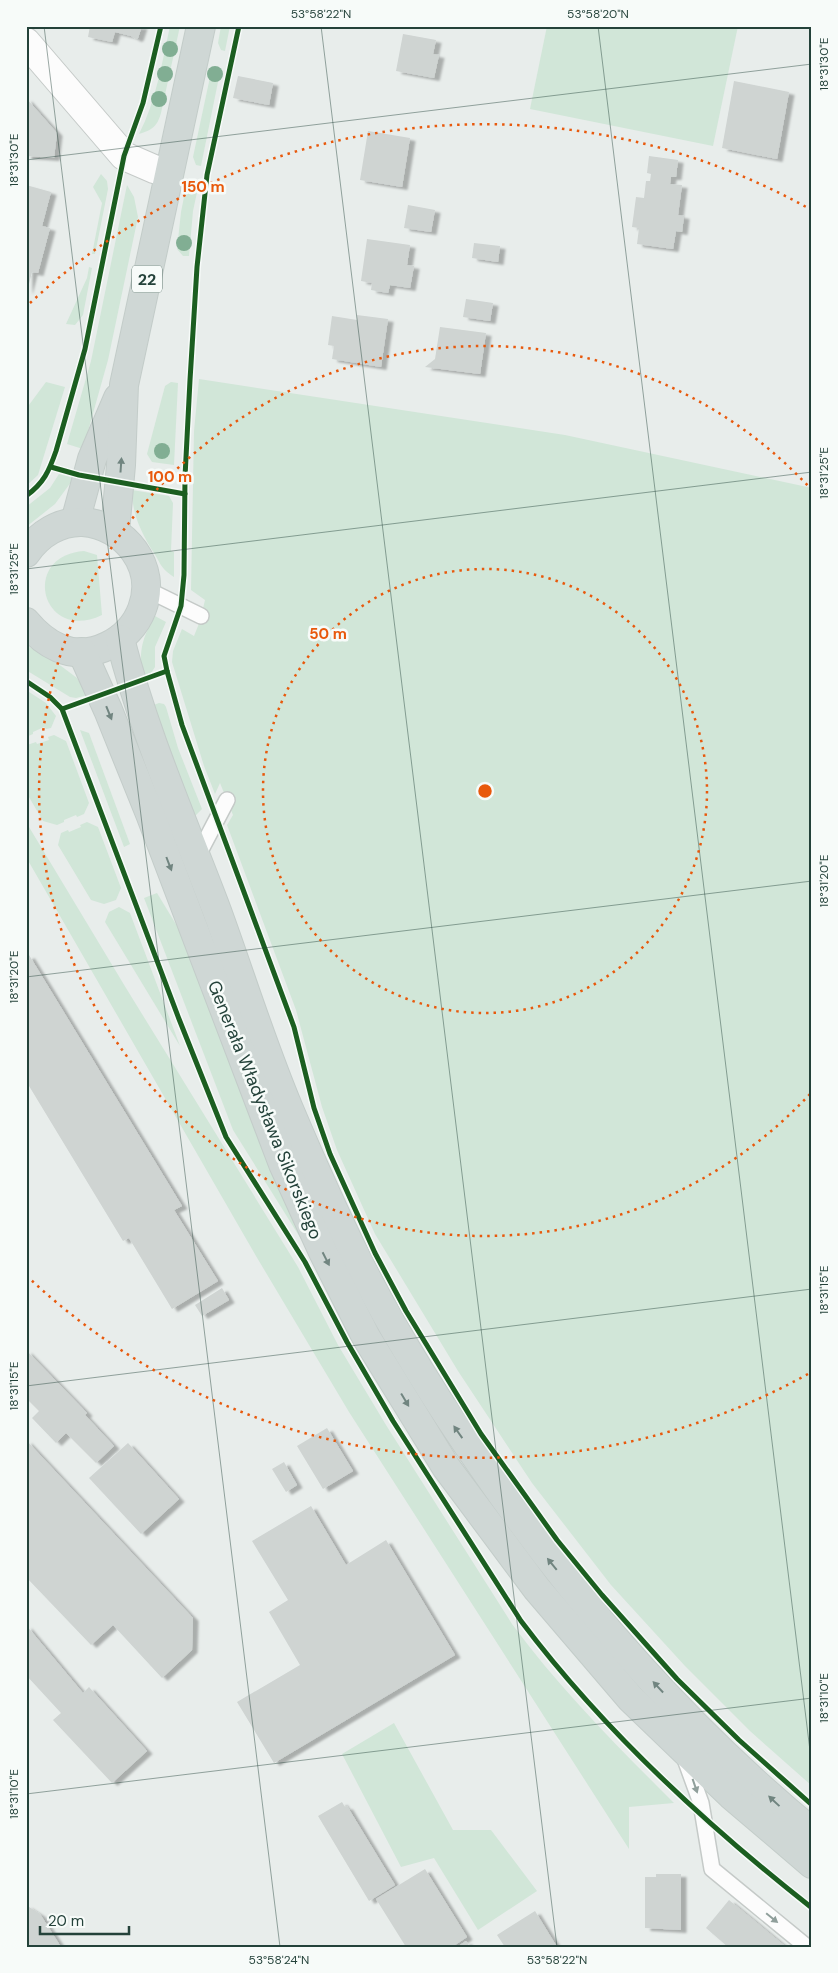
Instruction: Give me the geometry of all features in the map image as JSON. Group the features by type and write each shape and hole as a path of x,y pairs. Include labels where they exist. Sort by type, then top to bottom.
{"main road":[{"name":"22","path":"115,531 121,465 124,385 201,26"},
{"name":"22","path":"75,522 92,459 124,385"},
{"path":"26,553 33,542 52,528 75,522 96,523 115,531 132,546 143,567 146,590 142,608 133,626 120,640 102,649 82,652 60,649 40,638 26,622"},
{"name":"Generała Władysława Sikorskiego","path":"120,640 137,701 152,743 197,857 288,1106 325,1192 360,1265 400,1340 450,1421 546,1557 596,1617 660,1690 732,1762 781,1807 812,1832"},
{"name":"Generała Władysława Sikorskiego","path":"82,652 108,710 150,814 283,1164 323,1252 366,1337 446,1467 537,1589 632,1699 731,1795 812,1864"}],"street":[{"path":"26,42 124,156 154,169 169,173"}],"lane":[{"path":"146,590 201,616"},
{"path":"197,857 227,800"},
{"path":"676,1742 688,1764 701,1803 712,1869 807,1947"}],"green space":[{"path":"170,26 180,26 161,113 158,122 153,127 139,134 154,95"},
{"path":"221,26 230,26 225,51 221,50 218,43"},
{"path":"547,26 738,26 713,146 530,109"},
{"path":"217,71 220,72 201,166 196,165 193,157 210,77"},
{"path":"101,174 107,181 108,189 95,254 92,254 102,203 93,187"},
{"path":"193,182 199,183 193,211 189,256 183,256 177,249 181,212 186,187"},
{"path":"127,185 134,197 138,217 108,360 83,449 67,444 91,361"},
{"path":"89,267 92,268 83,315 75,325 66,324 87,278"},
{"path":"199,379 565,435 812,488 812,1786 750,1731 685,1666 611,1585 532,1483 458,1371 375,1234 337,1150 322,1107 296,1010 227,825 233,815 220,783 215,794 204,766 172,662 173,651 182,629 194,636 205,600 191,590 194,431"},
{"path":"46,382 65,387 38,475 26,486 26,409"},
{"path":"171,382 178,383 174,465 152,462 147,454 165,386"},
{"path":"59,474 74,478 55,504 26,527 26,507 50,488"},
{"path":"132,490 169,496 173,503 171,551 174,552 174,577 163,567 144,535 135,514"},
{"path":"84,551 97,555 102,615 81,621 65,618 53,609 46,596 45,581 51,567 64,556"},
{"path":"155,616 166,622 155,647 155,667 151,673 142,676 142,644"},
{"path":"26,645 77,678 88,695 76,698 70,697 26,670"},
{"path":"26,690 46,703 56,716 51,728 46,729 44,727 26,737"},
{"path":"159,703 164,704 166,707 178,748 202,809 191,820 151,706"},
{"path":"80,730 89,733 130,844 124,847"},
{"path":"54,735 66,741 89,803 84,814 77,817 76,815 57,825 43,821 26,792 27,745 49,740 48,737"},
{"path":"26,822 298,1267 338,1345 386,1425 512,1624 569,1694 674,1803 629,1807 629,1849 349,1412 256,1256 26,857"},
{"path":"87,822 98,827 121,888 116,900 104,904 91,900 58,845 61,833 81,827 80,825"},
{"path":"157,893 191,949 321,1271 233,1130 144,898"},
{"path":"119,907 130,913 180,1046 105,922 109,912"},
{"path":"394,1723 453,1830 491,1830 537,1891 478,1930 434,1858 401,1867 342,1754"}],"building":[{"path":"90,26 142,26 138,38 115,32 112,42 88,37"},
{"path":"403,34 436,40 433,54 439,55 434,78 396,71"},
{"path":"238,76 273,83 269,105 233,98"},
{"path":"734,81 789,92 777,159 722,148"},
{"path":"26,98 57,133 54,158 26,156"},
{"path":"368,131 410,138 402,187 360,180"},
{"path":"649,156 678,160 676,177 671,177 670,184 682,185 678,215 684,216 682,232 676,231 673,249 637,244 639,228 632,227 636,197 644,198 646,181 650,181 651,174 647,173"},
{"path":"26,185 51,192 42,226 50,228 38,273 32,272 27,292"},
{"path":"408,205 435,210 431,232 404,228"},
{"path":"367,239 410,245 407,265 414,266 410,288 390,285 388,293 371,290 372,283 361,281"},
{"path":"474,243 500,246 498,262 472,258"},
{"path":"466,299 493,303 490,321 463,317"},
{"path":"357,315 388,319 381,367 332,359 334,346 328,345 332,316 357,320"},
{"path":"440,327 486,333 480,374 425,367 435,359"},
{"path":"29,955 182,1206 174,1210 218,1281 172,1309 129,1238 123,1241 26,1081 26,957"},
{"path":"222,1288 229,1300 202,1316 195,1305"},
{"path":"26,1350 87,1413 85,1415 114,1446 96,1463 66,1433 56,1443 32,1418 39,1411 26,1398"},
{"path":"327,1428 353,1471 323,1489 297,1446"},
{"path":"26,1440 193,1618 192,1650 162,1678 113,1625 91,1645 26,1577"},
{"path":"128,1443 179,1499 141,1534 89,1478"},
{"path":"284,1462 297,1485 286,1492 272,1469"},
{"path":"311,1506 346,1565 386,1540 455,1655 274,1763 237,1702 300,1665 269,1612 288,1600 252,1541"},
{"path":"26,1625 83,1693 89,1687 147,1751 112,1783 53,1720 61,1713 26,1675"},
{"path":"342,1802 345,1807 347,1806 395,1885 369,1901 318,1816"},
{"path":"425,1869 467,1937 452,1947 406,1947 376,1899"},
{"path":"656,1874 681,1874 681,1930 645,1928 645,1877 656,1877"},
{"path":"729,1900 786,1947 728,1947 706,1928"},
{"path":"26,1905 40,1914 61,1947 26,1947"},
{"path":"535,1911 557,1947 505,1947 497,1935"},
{"path":"466,1941 470,1947 457,1947"}],"cycle path":[{"path":"26,496 45,476 56,451 85,349 124,156 143,103 161,26"},
{"path":"239,26 207,175 197,267 190,380 185,477 184,575 181,606 164,656 182,725 294,1027 314,1108 330,1154 375,1253 406,1311 481,1434 557,1540 602,1595 677,1679 739,1740 812,1805"},
{"path":"51,467 79,475 185,494"},
{"path":"62,709 167,671"},
{"path":"26,681 50,697 62,709 179,1019 226,1137 305,1262 347,1342 393,1421 521,1621 586,1700 657,1774 733,1843 812,1908"}]}
